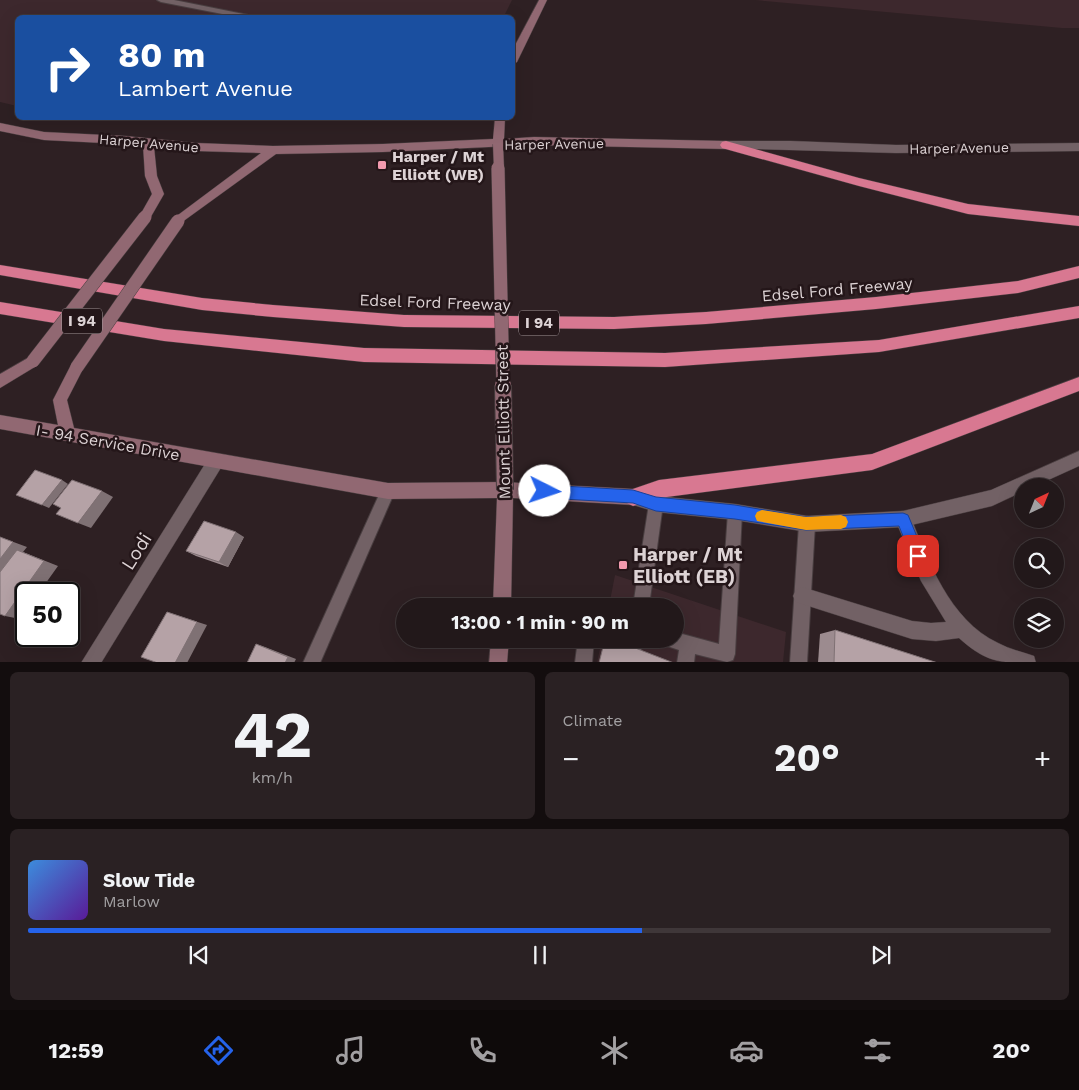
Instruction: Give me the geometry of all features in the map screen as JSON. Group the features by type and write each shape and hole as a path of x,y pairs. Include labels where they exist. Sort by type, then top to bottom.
{"highway":[{"path":"726,145 968,209 1079,221"},
{"name":"Edsel Ford Freeway","path":"0,270 202,304 272,311 404,321 614,324 876,303 1018,287 1079,272"},
{"name":"I 94","path":"0,308 164,335 364,355 665,360 879,346 1079,312"},
{"path":"633,496 658,489 872,462 1079,384"}],"main road":[{"path":"515,56 543,0"},
{"name":"Mount Elliott Street","path":"500,120 498,144 505,490 502,598"},
{"name":"Harper Avenue","path":"0,127 44,136 196,148 273,150 498,144 534,141 726,145"},
{"path":"0,382 33,361 145,217 158,194 151,176 148,143"},
{"path":"68,434 60,400 77,367 178,221 273,150"},
{"name":"I- 94 Service Drive","path":"0,422 216,462"},
{"path":"216,462 388,491 505,490 633,496"},
{"path":"498,662 499,648"}],"street":[{"name":"Harper Avenue","path":"726,145 791,145 896,149 1079,147"},
{"path":"633,496 656,504 735,512 806,524 903,519 992,498 1078,459"},
{"name":"Lodi","path":"90,662 216,462"},
{"path":"903,519 933,588 961,628 991,650 1027,662"},
{"path":"802,596 930,634 961,628"}],"lane":[{"path":"161,0 243,15"},
{"path":"311,662 388,491"},
{"path":"642,598 656,504"},
{"path":"684,643 727,654 735,512"},
{"path":"798,662 806,524"},
{"path":"685,662 688,644"},
{"path":"583,662 585,648"}],"shaded area":[{"path":"0,0 512,0 504,15 15,15 15,106 0,102"},
{"path":"755,0 1079,0 1079,28 1062,28"},
{"path":"615,575 684,598 611,598"},
{"path":"684,598 786,632 783,662 597,662 600,648 684,648"}],"building":[{"path":"35,470 62,480 42,505 16,495"},
{"path":"72,480 102,491 78,523 56,514 61,508 53,504"},
{"path":"204,521 236,532 219,562 186,551"},
{"path":"0,537 13,542 0,559"},
{"path":"17,550 44,561 29,582 15,582 15,602 5,616 0,614 0,572"},
{"path":"167,612 197,622 176,662 155,662 141,657"},
{"path":"835,630 935,662 834,662"},
{"path":"256,644 288,657 286,662 247,662"},
{"path":"603,648 635,648 671,662 599,662"}],"slow traffic":[{"path":"762,516 806,524 841,522"}],"place":[{"name":"Harper / Mt Elliott (WB)","path":"382,165"},
{"name":"Harper / Mt Elliott (EB)","path":"623,565"}],"route":[{"path":"545,491 633,496 656,504 735,512 806,524 903,519 918,556"}]}
